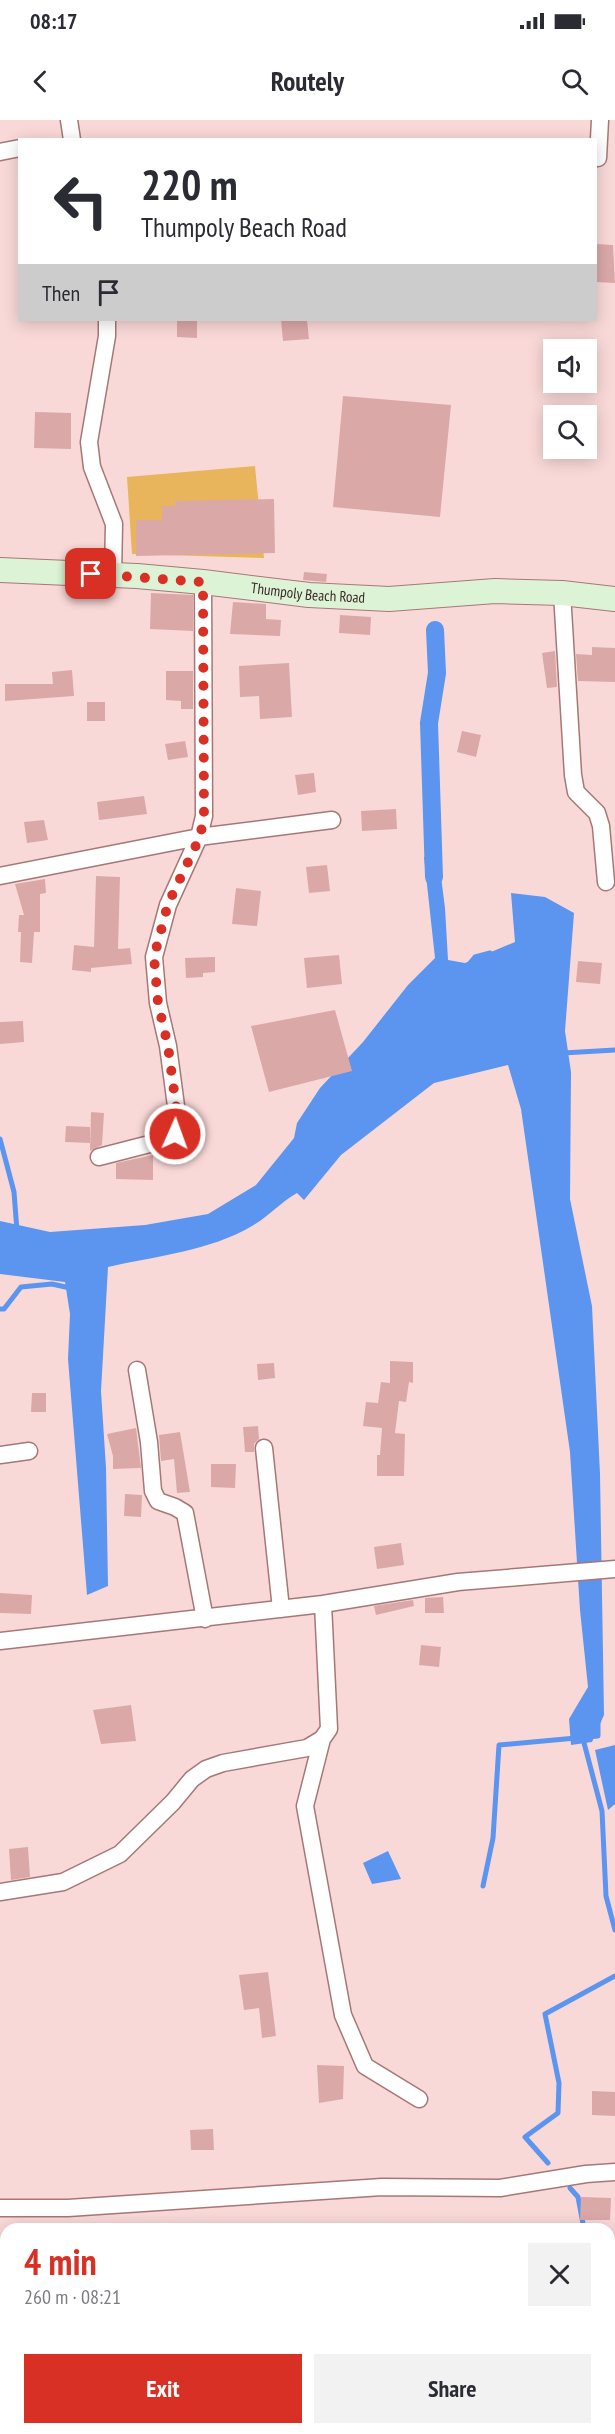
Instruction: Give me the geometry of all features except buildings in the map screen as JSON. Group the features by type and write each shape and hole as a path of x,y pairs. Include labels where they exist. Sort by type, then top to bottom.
{"main road":[{"name":"Thumpoly Beach Road","path":"0,570 113,575 203,582 309,595 389,599 495,591 562,593 615,599"}],"street":[{"path":"69,120 71,138"},
{"path":"598,158 600,120"},
{"path":"0,152 18,148"},
{"path":"107,321 107,336 89,442 92,467 114,524 113,575"},
{"path":"99,1157 165,1140 175,1134 178,1121 168,1046 158,1003 154,957 168,904 200,837 204,816 206,742 203,582"},
{"path":"562,593 573,775 576,792 597,813 601,826 606,882"},
{"path":"0,876 200,837 332,820"},
{"path":"137,1370 153,1491 158,1501 176,1507 185,1513 205,1619"},
{"path":"264,1448 281,1609"},
{"path":"0,1455 28,1451"},
{"path":"0,1641 323,1604 458,1582 615,1569"},
{"path":"323,1604 329,1729 322,1739 305,1806 343,2015 365,2066 419,2099"},
{"path":"0,1892 63,1882 120,1854 173,1802 192,1779 206,1769 223,1763 307,1748 322,1739"},
{"path":"0,2208 68,2208 382,2187 500,2188 586,2174 615,2172"}],"shaded area":[{"path":"255,466 264,558 132,554 127,477"}],"water":[{"path":"438,853 445,908 448,960 465,963 515,942 511,893 545,897 574,913 565,1031 571,1072 570,1199 592,1306 600,1474 604,1715 592,1742 571,1745 569,1719 588,1687 580,1610 570,1452 521,1109 508,1065 434,1083 341,1155 304,1200 297,1193 258,1222 219,1241 182,1252 108,1267 101,1391 106,1468 108,1586 87,1595 68,1359 70,1314 65,1282 0,1274 0,1221 50,1232 145,1225 208,1214 256,1185 294,1138 297,1123 320,1088 363,1042 408,985 435,958 424,857"},
{"path":"615,1745 615,1804 608,1810 595,1750"},
{"path":"388,1851 401,1879 372,1884 363,1863"}],"waterway":[{"path":"434,877 429,723 437,673 435,630"},
{"path":"470,963 475,957 490,953"},
{"path":"563,1053 615,1050"},
{"path":"0,1139 14,1192 17,1231"},
{"path":"0,1309 4,1309 21,1287 52,1284 70,1288"},
{"path":"588,1737 598,1736 598,1722"},
{"path":"483,1886 493,1838 499,1745 576,1738"},
{"path":"583,1739 602,1811 606,1896 615,1930"},
{"path":"548,2163 525,2137 558,2113 559,2083 545,2014 615,1976"},
{"path":"570,2188 578,2197 583,2223"}],"route":[{"path":"91,574 203,582 206,742 204,816 200,837 168,904 154,957 158,1003 168,1046 178,1121 175,1134"}]}
